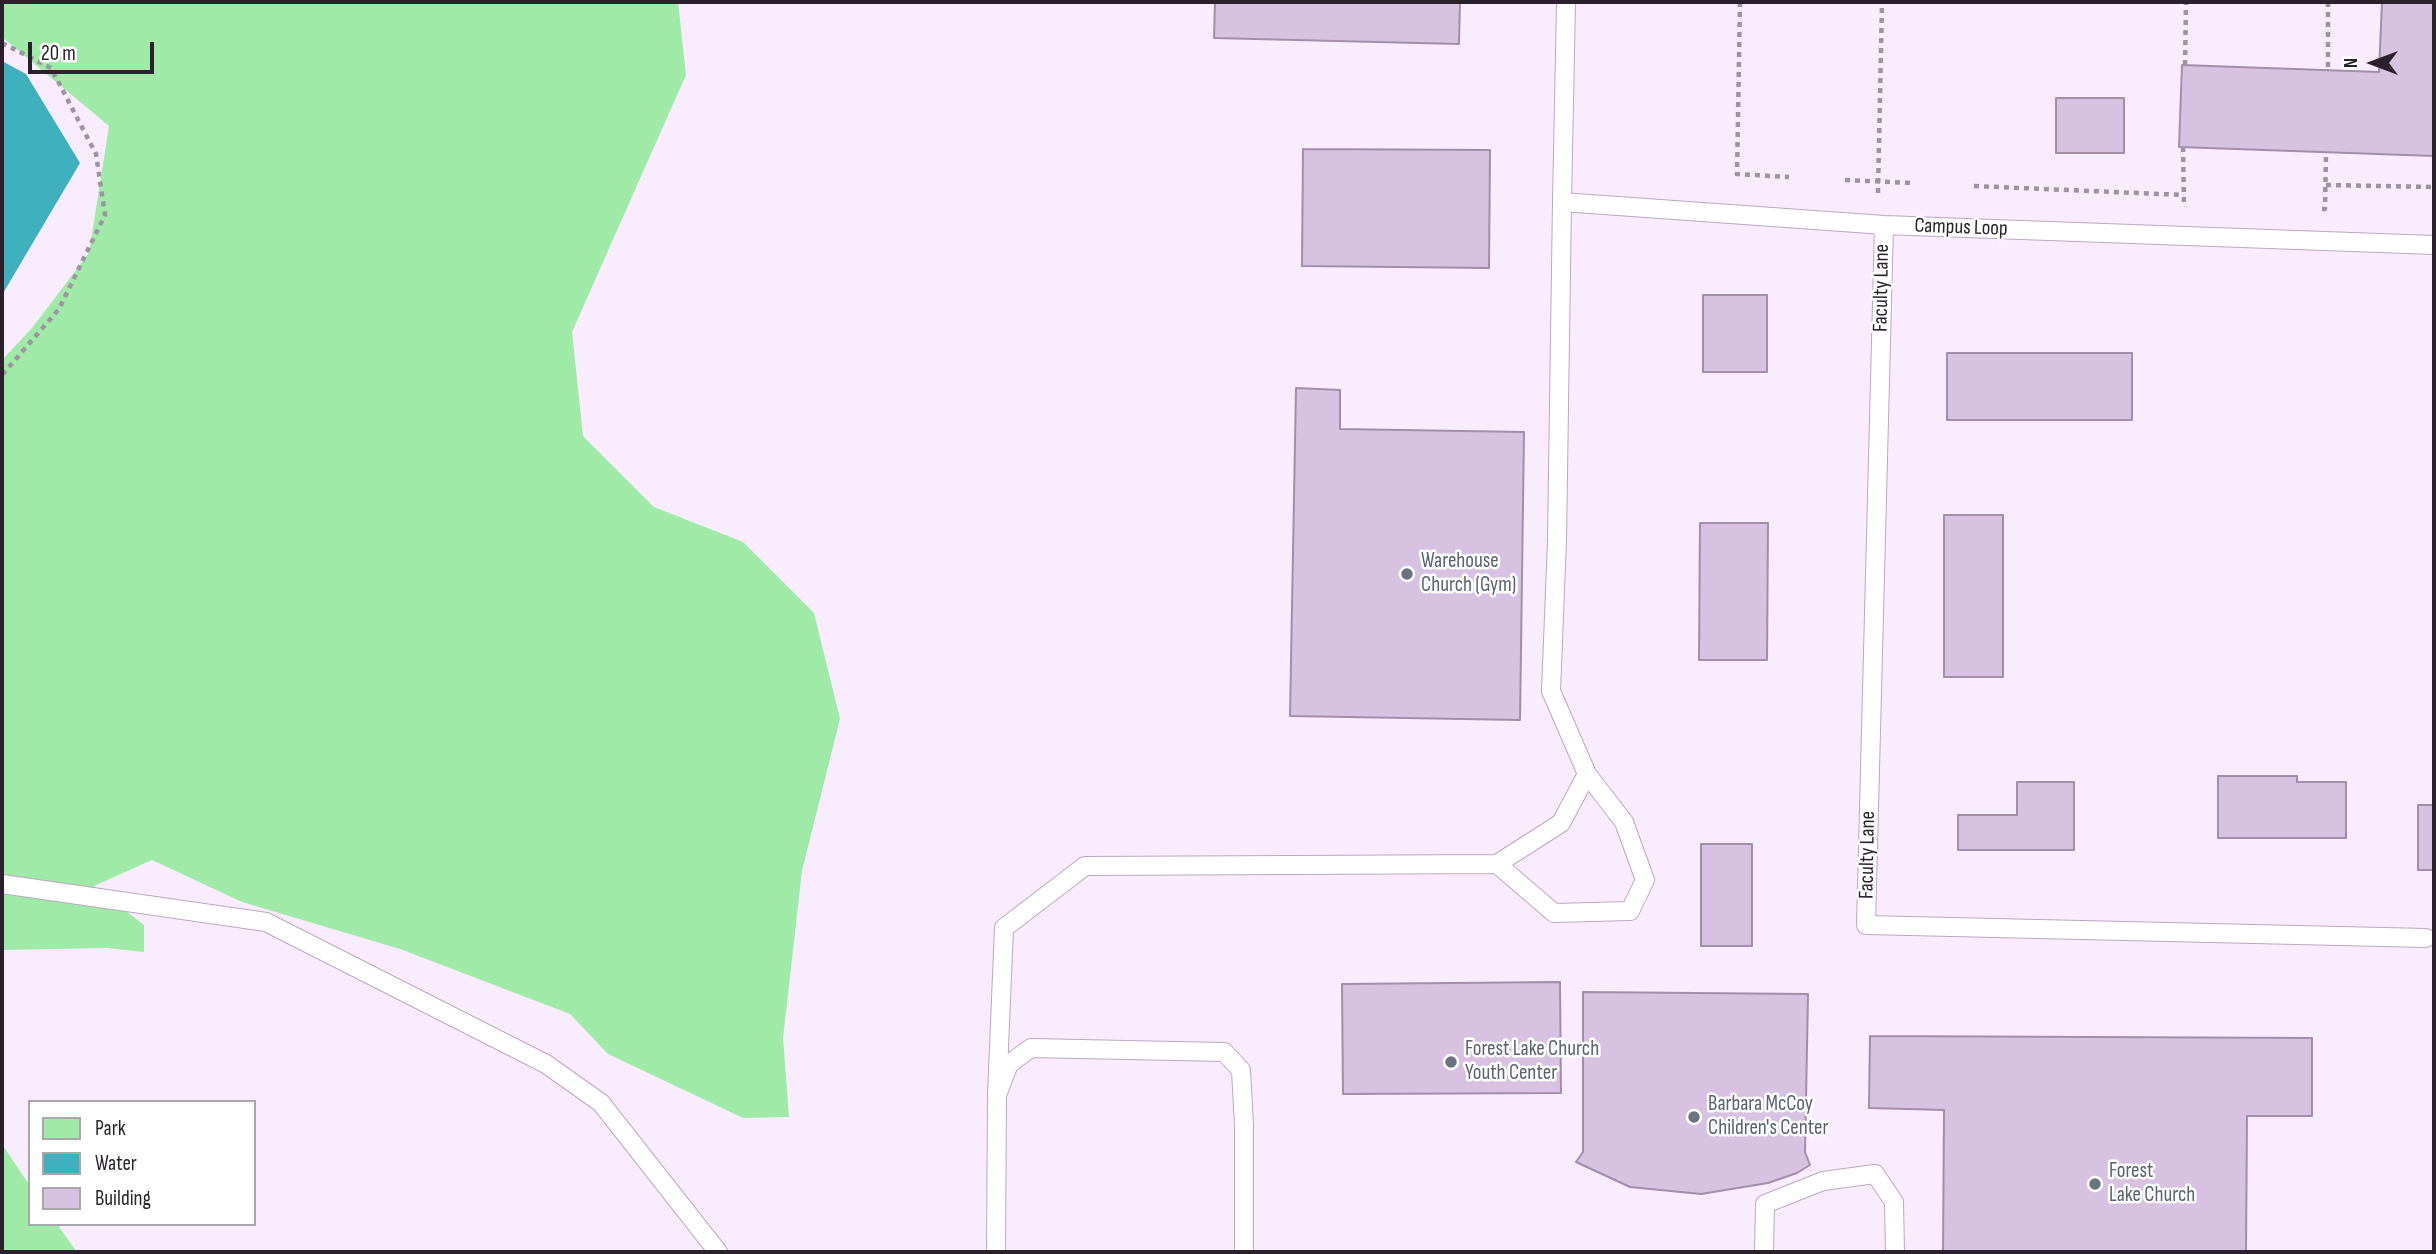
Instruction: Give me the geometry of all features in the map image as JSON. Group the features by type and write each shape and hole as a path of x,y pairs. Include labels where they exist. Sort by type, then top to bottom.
{"lane":[{"path":"1497,864 1554,913 1630,911 1645,880 1623,822 1587,774 1551,691 1558,541 1566,2"},
{"name":"Campus Loop","path":"1562,202 1884,225 2434,245"},
{"name":"Faculty Lane","path":"1884,225 1866,925 2427,938"},
{"path":"996,1252 997,1095 1004,928 1085,866 1497,864 1561,823 1587,774"},
{"path":"2,884 266,922 546,1064 601,1103 718,1252"},
{"path":"997,1095 1009,1064 1031,1048 1224,1052 1241,1070 1244,1252"},
{"path":"1764,1252 1765,1204 1822,1181 1875,1174 1894,1202 1895,1252"}],"path":[{"path":"1740,2 1737,174 1789,177"},
{"path":"1882,2 1878,197 1884,225"},
{"path":"2185,65 2186,2"},
{"path":"2328,2 2328,70"},
{"path":"2,43 51,68 96,154 105,215 59,309 2,375"},
{"path":"2183,147 2184,206 2196,206"},
{"path":"2312,208 2325,209 2326,152"},
{"path":"1845,180 1913,184"},
{"path":"2326,185 2434,187"},
{"path":"1973,186 2184,195"}],"green space":[{"path":"2,2 678,2 686,75 572,332 583,436 654,507 743,542 814,613 840,719 802,871 783,1038 789,1117 743,1118 608,1054 570,1014 400,949 242,902 152,860 94,886 144,925 144,952 107,948 2,950 2,360 32,328 89,253 109,126 2,37"},
{"path":"2,1144 28,1183 28,1226 58,1226 77,1252 2,1252"}],"water":[{"path":"2,61 26,74 80,163 2,295"}],"building":[{"path":"1215,2 1460,2 1459,44 1214,38"},
{"path":"2382,2 2434,2 2434,156 2179,147 2182,65 2379,72"},
{"path":"2056,98 2124,98 2124,153 2056,153"},
{"path":"1303,149 1490,150 1489,268 1302,266"},
{"path":"1703,295 1767,295 1767,372 1703,372"},
{"path":"1947,353 2132,353 2132,420 1947,420"},
{"name":"Warehouse Church (Gym)","path":"1296,388 1340,390 1340,429 1524,432 1520,720 1290,716"},
{"path":"1944,515 2003,515 2003,677 1944,677"},
{"path":"1700,523 1768,523 1767,660 1699,660"},
{"path":"2218,776 2297,776 2297,782 2346,782 2346,838 2218,838"},
{"path":"2017,782 2074,782 2074,850 1958,850 1958,815 2017,815"},
{"path":"2418,805 2434,805 2434,870 2418,870"},
{"path":"1701,844 1752,844 1752,946 1701,946"},
{"name":"Forest Lake Church Youth Center","path":"1560,982 1561,1093 1343,1094 1342,984"},
{"name":"Barbara McCoy Children's Center","path":"1583,992 1808,994 1805,1152 1810,1165 1797,1173 1768,1183 1701,1194 1630,1187 1576,1162 1583,1152"},
{"name":"Forest Lake Church","path":"1870,1036 2312,1038 2312,1116 2247,1116 2246,1252 1943,1252 1944,1110 1869,1108"}],"place":[{"name":"Warehouse Church (Gym)","path":"1407,574"},
{"name":"Forest Lake Church Youth Center","path":"1451,1062"},
{"name":"Barbara McCoy Children's Center","path":"1694,1117"},
{"name":"Forest Lake Church","path":"2095,1184"}]}
